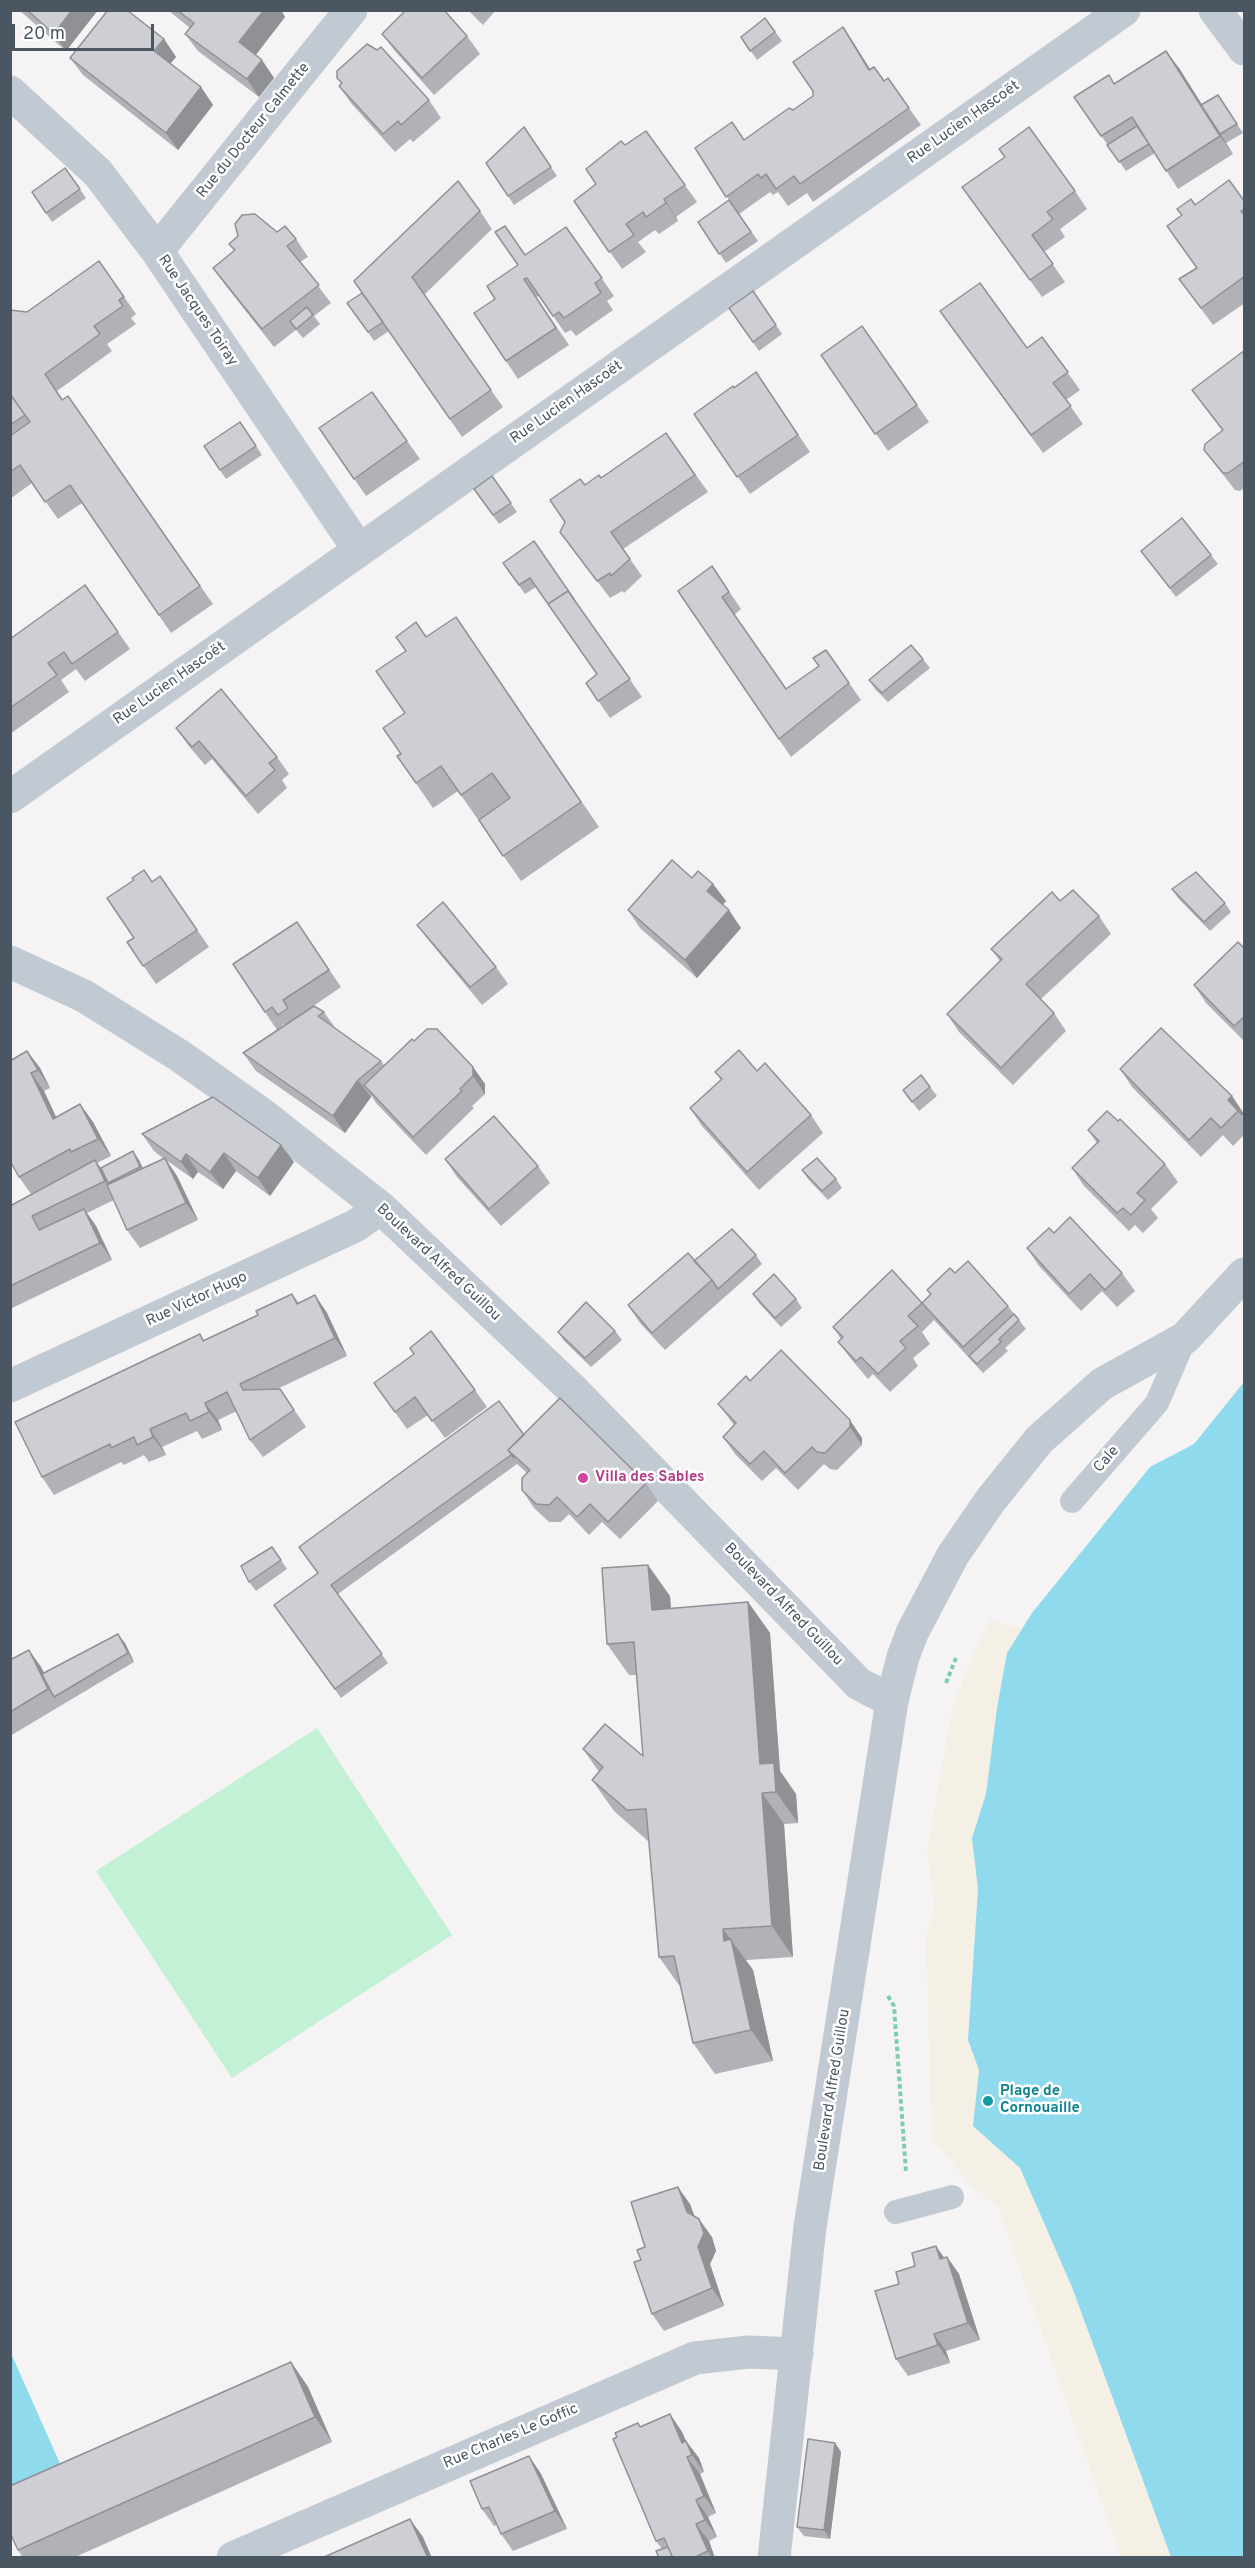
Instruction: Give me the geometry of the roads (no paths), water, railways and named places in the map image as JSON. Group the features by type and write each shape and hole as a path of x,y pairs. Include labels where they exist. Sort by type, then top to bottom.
{"street":[{"name":"Rue du Docteur Calmette","path":"156,251 351,10"},
{"name":"Rue Lucien Hascoët","path":"10,797 1124,10"},
{"path":"1215,10 1245,49"},
{"name":"Rue Jacques Toiray","path":"10,92 98,173 156,251 359,550"},
{"name":"Boulevard Alfred Guillou","path":"10,962 84,996 180,1056 263,1115 381,1208 572,1389 859,1684 892,1701 850,1984 810,2227 774,2558"},
{"name":"Rue Victor Hugo","path":"10,1386 355,1226 381,1208"},
{"path":"892,1701 903,1657 916,1623 952,1555 990,1501 1039,1440 1102,1384 1185,1338 1245,1274"},
{"name":"Rue Charles Le Goffic","path":"233,2558 695,2358 748,2352 797,2354"}],"lane":[{"name":"Cale","path":"1072,1501 1157,1403 1185,1338"},
{"path":"896,2212 952,2197"}],"water":[{"path":"1244,1382 1244,2557 1171,2557 1072,2287 1020,2168 973,2126 979,2070 968,2040 978,1889 972,1838 986,1794 1007,1653 1032,1613 1150,1467 1194,1444"},
{"path":"10,2351 62,2468 10,2490"}],"place":[{"name":"Villa des Sables","path":"583,1478"},
{"name":"Plage de Cornouaille","path":"988,2101"}]}
